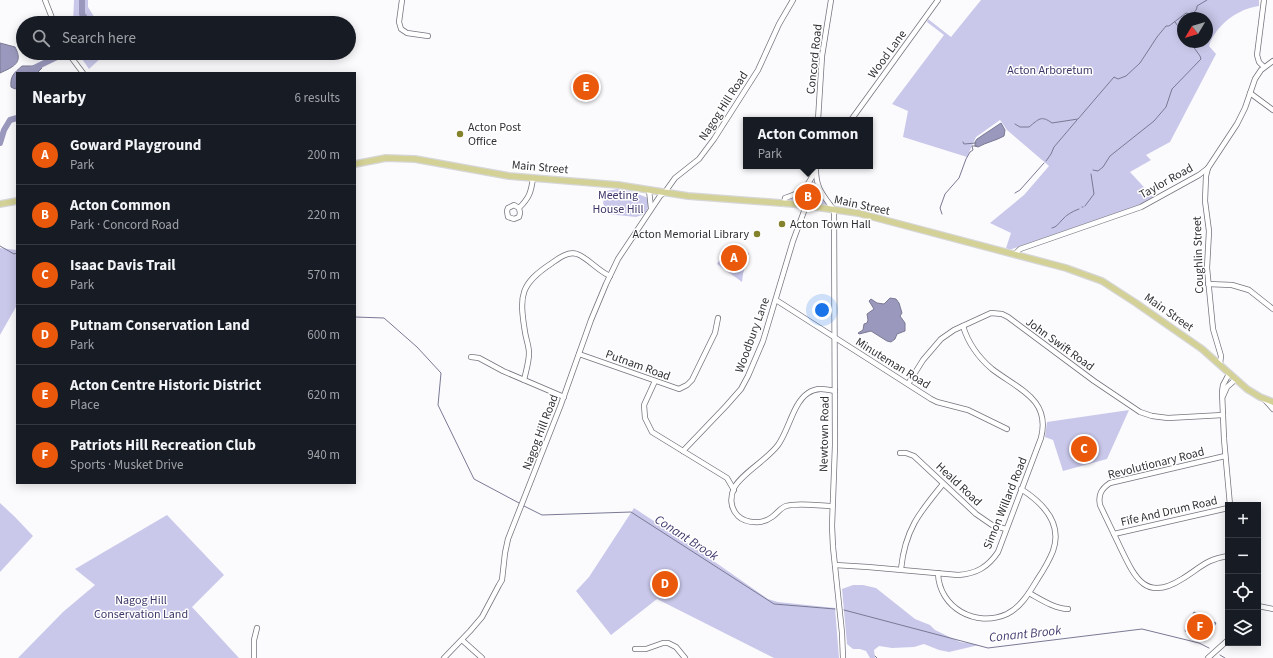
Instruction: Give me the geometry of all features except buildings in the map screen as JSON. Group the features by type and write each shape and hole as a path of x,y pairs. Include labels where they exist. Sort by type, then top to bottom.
{"main road":[{"name":"Main Street","path":"356,164 386,158 415,159 502,175 618,185 688,196 806,206 858,213 1066,268 1102,281 1175,329 1202,349 1247,389 1260,397 1273,402"},
{"path":"0,204 16,201"}],"street":[{"path":"45,0 51,16"},
{"path":"402,0 399,22 401,29 407,33 428,36"},
{"name":"Nagog Hill Road","path":"444,658 482,617 502,580 508,539 564,397 591,320 618,259 660,196 676,178 699,159 714,139 758,70 779,24 793,0"},
{"name":"Concord Road","path":"818,117 822,56 830,0"},
{"name":"Wood Lane","path":"853,117 938,0"},
{"path":"1264,0 1257,55 1259,62 1264,68"},
{"path":"73,60 82,72"},
{"name":"Taylor Road","path":"1014,255 1020,249 1141,207 1188,182 1208,168 1237,124 1255,79 1264,68 1273,61"},
{"path":"1250,93 1273,110"},
{"name":"Coughlin Street","path":"1208,168 1206,176 1206,201 1209,231 1207,268 1213,328 1221,356 1220,364"},
{"path":"784,204 785,198 802,191 810,181 815,169"},
{"path":"816,169 816,180 821,193 834,210"},
{"path":"519,208 528,199 532,190 533,178"},
{"path":"649,190 651,208"},
{"name":"Woodbury Lane","path":"682,451 711,422 741,388 758,356 806,206"},
{"name":"Newtown Road","path":"834,210 835,445 832,533 842,632 843,658"},
{"path":"524,380 529,352 524,322 523,297 525,288 531,279 561,257 571,254 581,256 599,270 610,276"},
{"path":"1208,284 1232,284 1249,290 1273,309"},
{"name":"Minuteman Road","path":"776,300 863,357 938,402 968,410 1007,429"},
{"name":"John Swift Road","path":"908,384 930,350 941,339 963,326 991,313 1002,314 1119,399 1140,412 1148,415 1168,418 1223,415"},
{"name":"Putnam Road","path":"579,354 679,389 690,383 715,333 718,318"},
{"name":"Simon Willard Road","path":"835,565 968,575 984,568 990,563 998,552 1041,438 1043,416 1037,404 1030,396 991,368 977,353 966,335 963,326"},
{"path":"471,357 479,358 503,371 564,397"},
{"path":"1230,374 1223,385 1222,402 1230,502"},
{"path":"1222,402 1223,394 1227,387 1236,379"},
{"path":"655,381 644,405 645,418 648,426 656,435 727,478 734,490"},
{"path":"832,506 785,506 773,517 758,523 744,520 733,509 731,502 734,490 741,480 774,451 805,395 816,389 824,388 834,391"},
{"path":"1260,397 1273,409"},
{"name":"Heald Road","path":"900,453 906,453 914,456 983,520 992,525 1006,529"},
{"name":"Revolutionary Road","path":"1225,456 1125,479 1106,485 1100,492 1099,500 1134,575 1145,584 1156,588 1167,587 1182,579 1205,563 1225,557"},
{"path":"900,569 902,553 910,529 922,510 944,484"},
{"path":"938,573 940,588 946,599 955,608 971,617 988,618 1007,614 1020,604 1029,593 1053,552 1056,540 1056,532 1053,521 1046,509 1035,498 1021,489"},
{"name":"Fife And Drum Road","path":"1114,534 1225,509"},
{"path":"1029,593 1049,603 1068,609"},
{"path":"1261,607 1273,609"},
{"path":"254,658 254,640 257,628"},
{"path":"462,640 482,658"},
{"path":"635,649 646,649 662,643 668,643 675,646 685,658"},
{"path":"1208,658 1225,643"}],"green space":[{"path":"74,0 88,0 88,7 94,16 73,16"},
{"name":"Acton Arboretum","path":"981,0 1259,0 1259,6 1235,14 1222,25 1213,37 1213,12 1177,12 1177,48 1211,48 1216,54 1170,142 1146,155 1151,160 1130,172 1153,197 1142,204 1009,250 1006,248 1011,233 990,223 1024,195 1049,166 1007,130 1000,120 976,137 967,157 903,137 908,111 892,104 944,35 927,22 928,19 951,37"},
{"path":"83,60 99,60 89,69"},
{"path":"813,181 820,194 832,208 787,203 787,200 801,194"},
{"name":"Meeting House Hill","path":"618,189 633,192 648,198 649,205 645,214 636,217 607,214 603,203 606,191"},
{"path":"728,245 749,253 742,282 717,264"},
{"path":"0,248 16,250 16,307 0,335"},
{"path":"1129,410 1107,459 1063,471 1053,440 1045,437 1047,422"},
{"path":"0,503 33,536 0,572"},
{"path":"634,508 768,599 778,602 835,608 839,658 774,658 657,599 611,635 576,591 589,577"},
{"name":"Nagog Hill Conservation Land","path":"167,515 224,575 192,607 239,658 18,658 63,612 95,585 75,569"},
{"path":"853,585 863,585 876,588 915,619 930,625 935,630 960,642 979,645 949,652 924,644 914,647 892,648 879,646 874,650 875,658 870,658 866,651 853,649 847,644 842,589"}],"shaded area":[{"path":"0,43 15,47 16,60 18,61 9,69 0,73"},
{"path":"22,66 40,66 42,68 38,72 16,72"},
{"path":"16,72 15,89 11,87 11,83 12,77"},
{"path":"1001,123 1005,130 1004,136 978,147 975,146 977,139"},
{"path":"890,298 896,299 899,303 902,313 900,316 905,323 905,331 897,334 895,339 891,342 871,331 859,334 858,333 863,330 864,324 867,323 867,314 874,309 869,301 871,299 877,303 884,304"},
{"path":"1194,612 1216,623 1205,641 1185,631"}],"waterway":[{"path":"82,0 82,14 84,16"},
{"path":"1015,124 1020,127 1029,127 1040,119 1045,119 1052,123 1078,119 1114,77 1118,79 1126,76 1140,63 1166,26 1169,26 1186,13 1190,14 1194,12 1197,6 1207,0"},
{"path":"1093,170 1098,171 1103,167 1110,156 1154,121 1166,107 1172,89 1201,59 1194,48"},
{"path":"29,72 30,70 51,60"},
{"path":"0,143 4,130 10,120 16,118"},
{"path":"1046,161 1054,147 1077,120"},
{"path":"963,142 964,144 976,143"},
{"path":"942,214 940,208 945,194 959,178 966,159 973,150 972,146 977,146"},
{"path":"1015,193 1020,190 1044,163"},
{"path":"1085,206 1094,194 1091,174"},
{"path":"1052,228 1072,212 1079,209"},
{"name":"Conant Brook","path":"0,246 14,254 16,253"},
{"name":"Conant Brook","path":"356,317 384,318 417,347 441,373 438,405 474,479 519,503"},
{"name":"Conant Brook","path":"524,506 542,515 631,512 774,604 835,609"},
{"name":"Conant Brook","path":"844,610 988,648 1142,629 1199,643 1209,648"},
{"name":"Conant Brook","path":"1220,655 1225,658"}],"place":[{"name":"Acton Centre Historic District","path":"586,87"},
{"name":"Acton Post Office","path":"460,134"},
{"name":"Acton Common","path":"808,197"},
{"name":"Acton Town Hall","path":"782,224"},
{"name":"Acton Memorial Library","path":"757,234"},
{"name":"Goward Playground","path":"734,258"},
{"name":"Isaac Davis Trail","path":"1084,449"},
{"name":"Putnam Conservation Land","path":"665,584"},
{"name":"Patriots Hill Recreation Club","path":"1200,627"}]}
